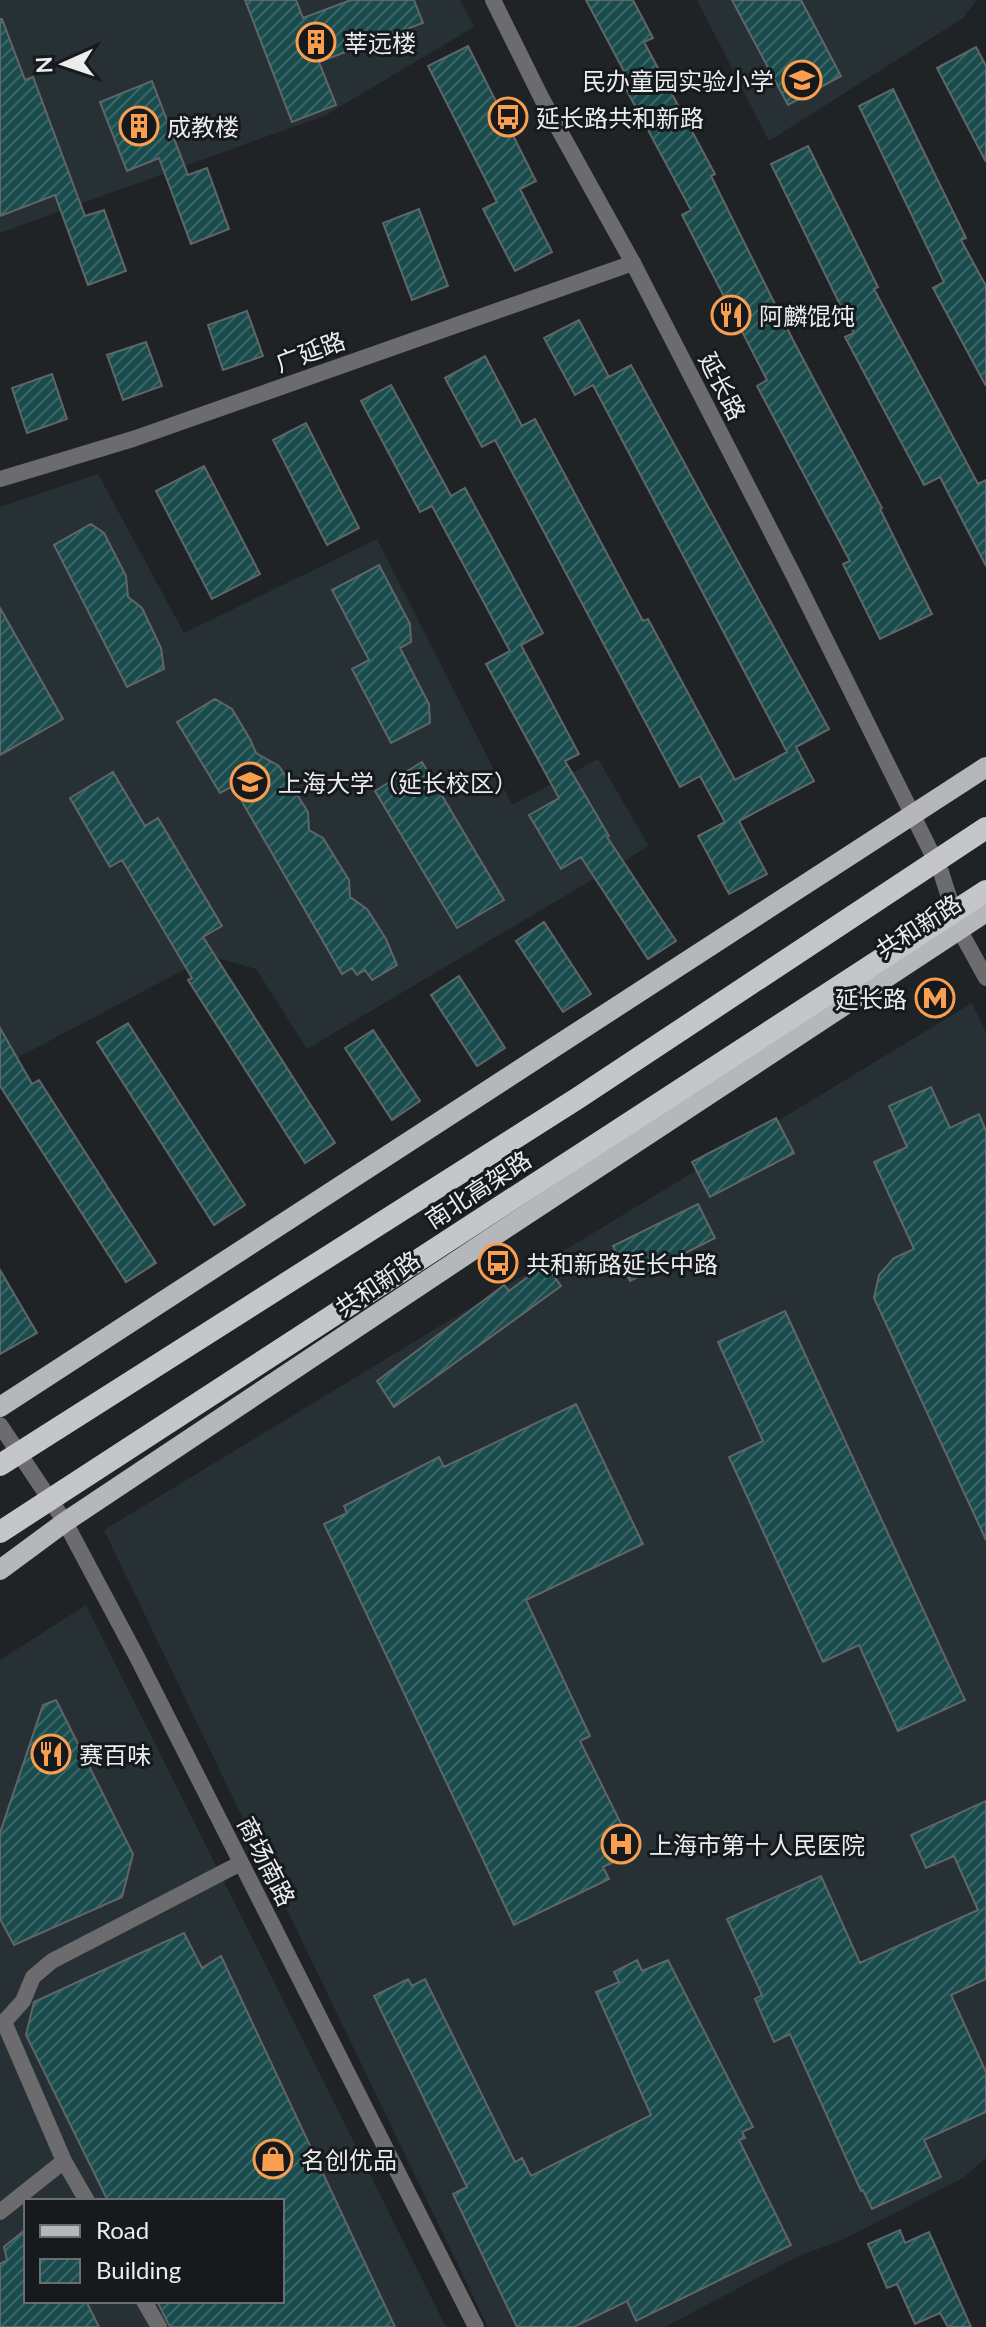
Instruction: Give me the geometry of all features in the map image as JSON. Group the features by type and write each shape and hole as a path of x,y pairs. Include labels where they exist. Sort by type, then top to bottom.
{"highway":[{"name":"南北高架路","path":"0,1465 578,1098 986,828"},
{"name":"南北高架路","path":"0,1532 986,891"}],"main road":[{"path":"0,1407 986,767"},
{"name":"共和新路","path":"0,1570 65,1522 986,912"}],"street":[{"name":"延长路","path":"493,0 542,99 633,263 793,574 941,872 959,929 986,978"},
{"name":"广延路","path":"0,479 162,429 633,263"},
{"name":"商场南路","path":"0,1425 65,1522 137,1657 476,2327"},
{"path":"86,2199 64,2161 4,2022 23,2001 33,1977 52,1961 241,1863"},
{"path":"0,2212 64,2161"},
{"path":"145,2303 159,2327"}],"shaded area":[{"path":"0,0 460,0 474,27 326,115 0,233"},
{"name":"民办童园实验小学","path":"697,0 977,0 963,18 769,141"},
{"name":"上海大学（延长校区）","path":"98,474 184,633 377,539 512,805 598,759 649,846 307,1049 256,969 210,956 0,1067 0,507"},
{"name":"上海市第十人民医院","path":"972,1003 986,1033 986,2158 963,2178 844,2239 799,2256 665,2327 488,2327 104,1530"},
{"path":"86,1605 446,2327 0,2327 0,1660"}],"building":[{"name":"莘远楼","path":"245,0 296,0 303,18 351,0 414,0 423,23 319,62 336,105 292,122"},
{"path":"586,0 633,0 653,38 644,42 715,174 711,176 882,508 932,614 880,639 843,564 850,561 757,386 767,380 682,215 691,210 620,78 626,75"},
{"path":"732,0 801,0 841,76 788,105"},
{"path":"0,19 25,80 33,77 85,216 104,210 126,271 88,285 55,195 0,216"},
{"path":"468,46 536,181 520,189 552,252 515,271 483,209 497,202 428,66"},
{"path":"976,47 986,66 986,162 937,68"},
{"path":"152,81 188,175 207,168 229,229 191,244 159,158 127,171 100,102"},
{"path":"893,89 966,238 961,240 986,286 986,386 933,288 944,282 859,106"},
{"path":"808,146 878,287 874,289 978,484 986,480 986,566 940,477 924,485 845,337 854,333 771,164"},
{"path":"419,209 448,286 412,300 383,223"},
{"path":"247,311 263,356 223,370 208,325"},
{"path":"579,320 609,377 631,365 829,729 796,747 814,781 739,821 767,874 729,894 698,836 725,822 700,776 680,787 495,440 482,447 445,378 485,356 522,426 535,419 643,621 648,619 735,780 787,752 593,385 575,395 544,338"},
{"path":"146,342 162,386 123,400 107,355"},
{"path":"52,374 67,419 27,433 12,388"},
{"path":"391,385 451,496 465,488 543,633 521,645 579,754 565,761 607,837 676,941 648,959 581,857 561,869 529,815 559,798 486,664 510,651 432,506 420,512 361,401"},
{"path":"306,423 359,528 327,545 273,440"},
{"path":"204,466 260,574 212,599 156,491"},
{"path":"91,524 104,533 126,576 128,597 142,608 161,648 164,669 127,687 54,545"},
{"path":"379,565 410,624 411,642 400,648 429,704 430,723 391,743 352,669 369,660 332,590"},
{"path":"0,608 63,719 0,755"},
{"path":"215,699 232,709 256,753 279,766 308,812 309,830 323,838 349,880 350,897 367,909 386,939 397,965 372,980 365,970 357,975 352,968 342,974 233,786 220,793 177,722"},
{"path":"422,762 504,900 457,928 375,791"},
{"path":"113,772 145,826 158,818 222,926 203,937 335,1143 305,1163 188,980 192,978 122,860 110,867 70,798"},
{"path":"544,922 591,994 563,1012 516,941"},
{"path":"459,976 505,1048 477,1066 431,995"},
{"path":"128,1023 245,1205 214,1225 97,1042"},
{"path":"0,1028 32,1084 39,1080 156,1263 126,1282 0,1086"},
{"path":"373,1030 420,1101 392,1120 345,1048"},
{"path":"931,1087 950,1128 979,1114 986,1131 986,1540 874,1298 879,1275 894,1258 914,1249 874,1162 907,1147 889,1106"},
{"path":"776,1118 794,1153 710,1197 692,1162"},
{"path":"698,1204 715,1238 630,1281 613,1246"},
{"path":"545,1264 561,1286 394,1407 377,1381 504,1285 509,1291"},
{"path":"0,1270 37,1333 0,1354"},
{"path":"785,1311 965,1700 898,1731 859,1645 823,1662 729,1457 763,1441 718,1342"},
{"path":"576,1404 643,1544 526,1600 590,1736 580,1741 635,1852 603,1867 609,1879 514,1925 324,1524 347,1513 344,1506 439,1457 444,1467"},
{"path":"56,1700 133,1854 122,1897 14,1945 0,1919 0,1833 43,1705"},
{"path":"986,1801 986,1979 951,1995 986,2072 986,2112 924,2140 941,2177 872,2209 790,2034 774,2042 755,1999 762,1995 727,1919 821,1876 860,1963 978,1910 954,1856 926,1868 911,1835"},
{"path":"184,1933 202,1968 221,1956 395,2327 170,2327 158,2303 284,2303 284,2199 107,2199 26,2035 34,2002"},
{"path":"637,1960 642,1971 668,1960 753,2127 742,2132 745,2138 739,2140 791,2245 636,2321 627,2301 574,2327 517,2327 453,2194 467,2187 374,1996 408,1979 412,1986 425,1979 515,2162 522,2158 531,2176 651,2115 596,1992 619,1982 614,1972"},
{"path":"900,2230 905,2243 929,2232 971,2327 948,2327 940,2313 915,2324 897,2284 887,2288 868,2244"},
{"path":"24,2231 24,2303 87,2303 99,2327 0,2327 0,2264 7,2260 4,2247"}],"place":[{"name":"莘远楼","path":"316,42"},
{"name":"民办童园实验小学","path":"802,80"},
{"name":"延长路共和新路","path":"508,117"},
{"name":"成教楼","path":"139,126"},
{"name":"阿麟馄饨","path":"731,315"},
{"name":"上海大学（延长校区）","path":"250,782"},
{"name":"延长路","path":"935,998"},
{"name":"共和新路延长中路","path":"498,1263"},
{"name":"赛百味","path":"51,1754"},
{"name":"上海市第十人民医院","path":"621,1844"},
{"name":"名创优品","path":"273,2159"}]}
